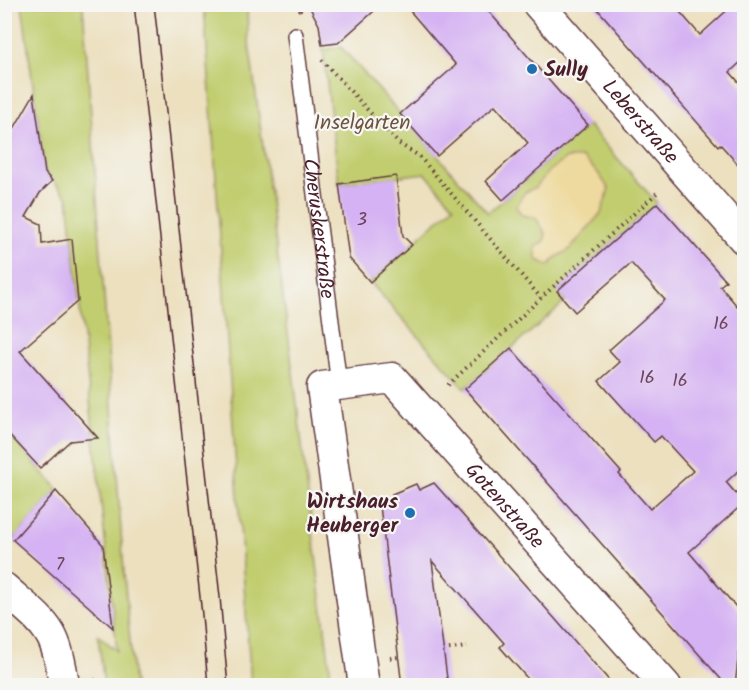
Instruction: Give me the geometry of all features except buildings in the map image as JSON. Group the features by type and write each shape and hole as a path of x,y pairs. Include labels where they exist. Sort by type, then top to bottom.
{"street":[{"name":"Leberstraße","path":"538,4 744,239"},
{"name":"Gotenstraße","path":"330,386 392,378 666,686"},
{"name":"Cheruskerstraße","path":"330,386 364,686"},
{"path":"4,588 45,624 54,637 59,651 64,686"}],"lane":[{"name":"Cheruskerstraße","path":"295,35 330,386"}],"path":[{"path":"319,56 398,143 419,156 541,297"},
{"path":"448,385 541,297 659,191"},
{"path":"444,650 466,647"},
{"path":"390,658 399,657"}],"green space":[{"path":"22,5 83,5 134,685 104,685 98,635 117,651 68,197 45,172"},
{"path":"204,5 247,5 248,35 332,685 251,685"},
{"name":"Inselgarten","path":"341,47 488,213 588,125 657,203 558,291 566,301 465,389 370,282 454,206 425,173 339,184 323,50"},
{"path":"4,429 58,489 13,540 5,532"}],"sand":[{"path":"567,158 583,158 598,173 609,189 601,213 569,250 556,257 549,266 536,259 536,246 544,242 546,234 536,218 522,215 516,207 524,193 536,187 550,170"}],"tram line":[{"path":"134,4 208,686"},
{"path":"154,4 228,686"}],"place":[{"name":"Sully","path":"532,69"},
{"name":"Wirtshaus Heuberger","path":"410,513"}]}
